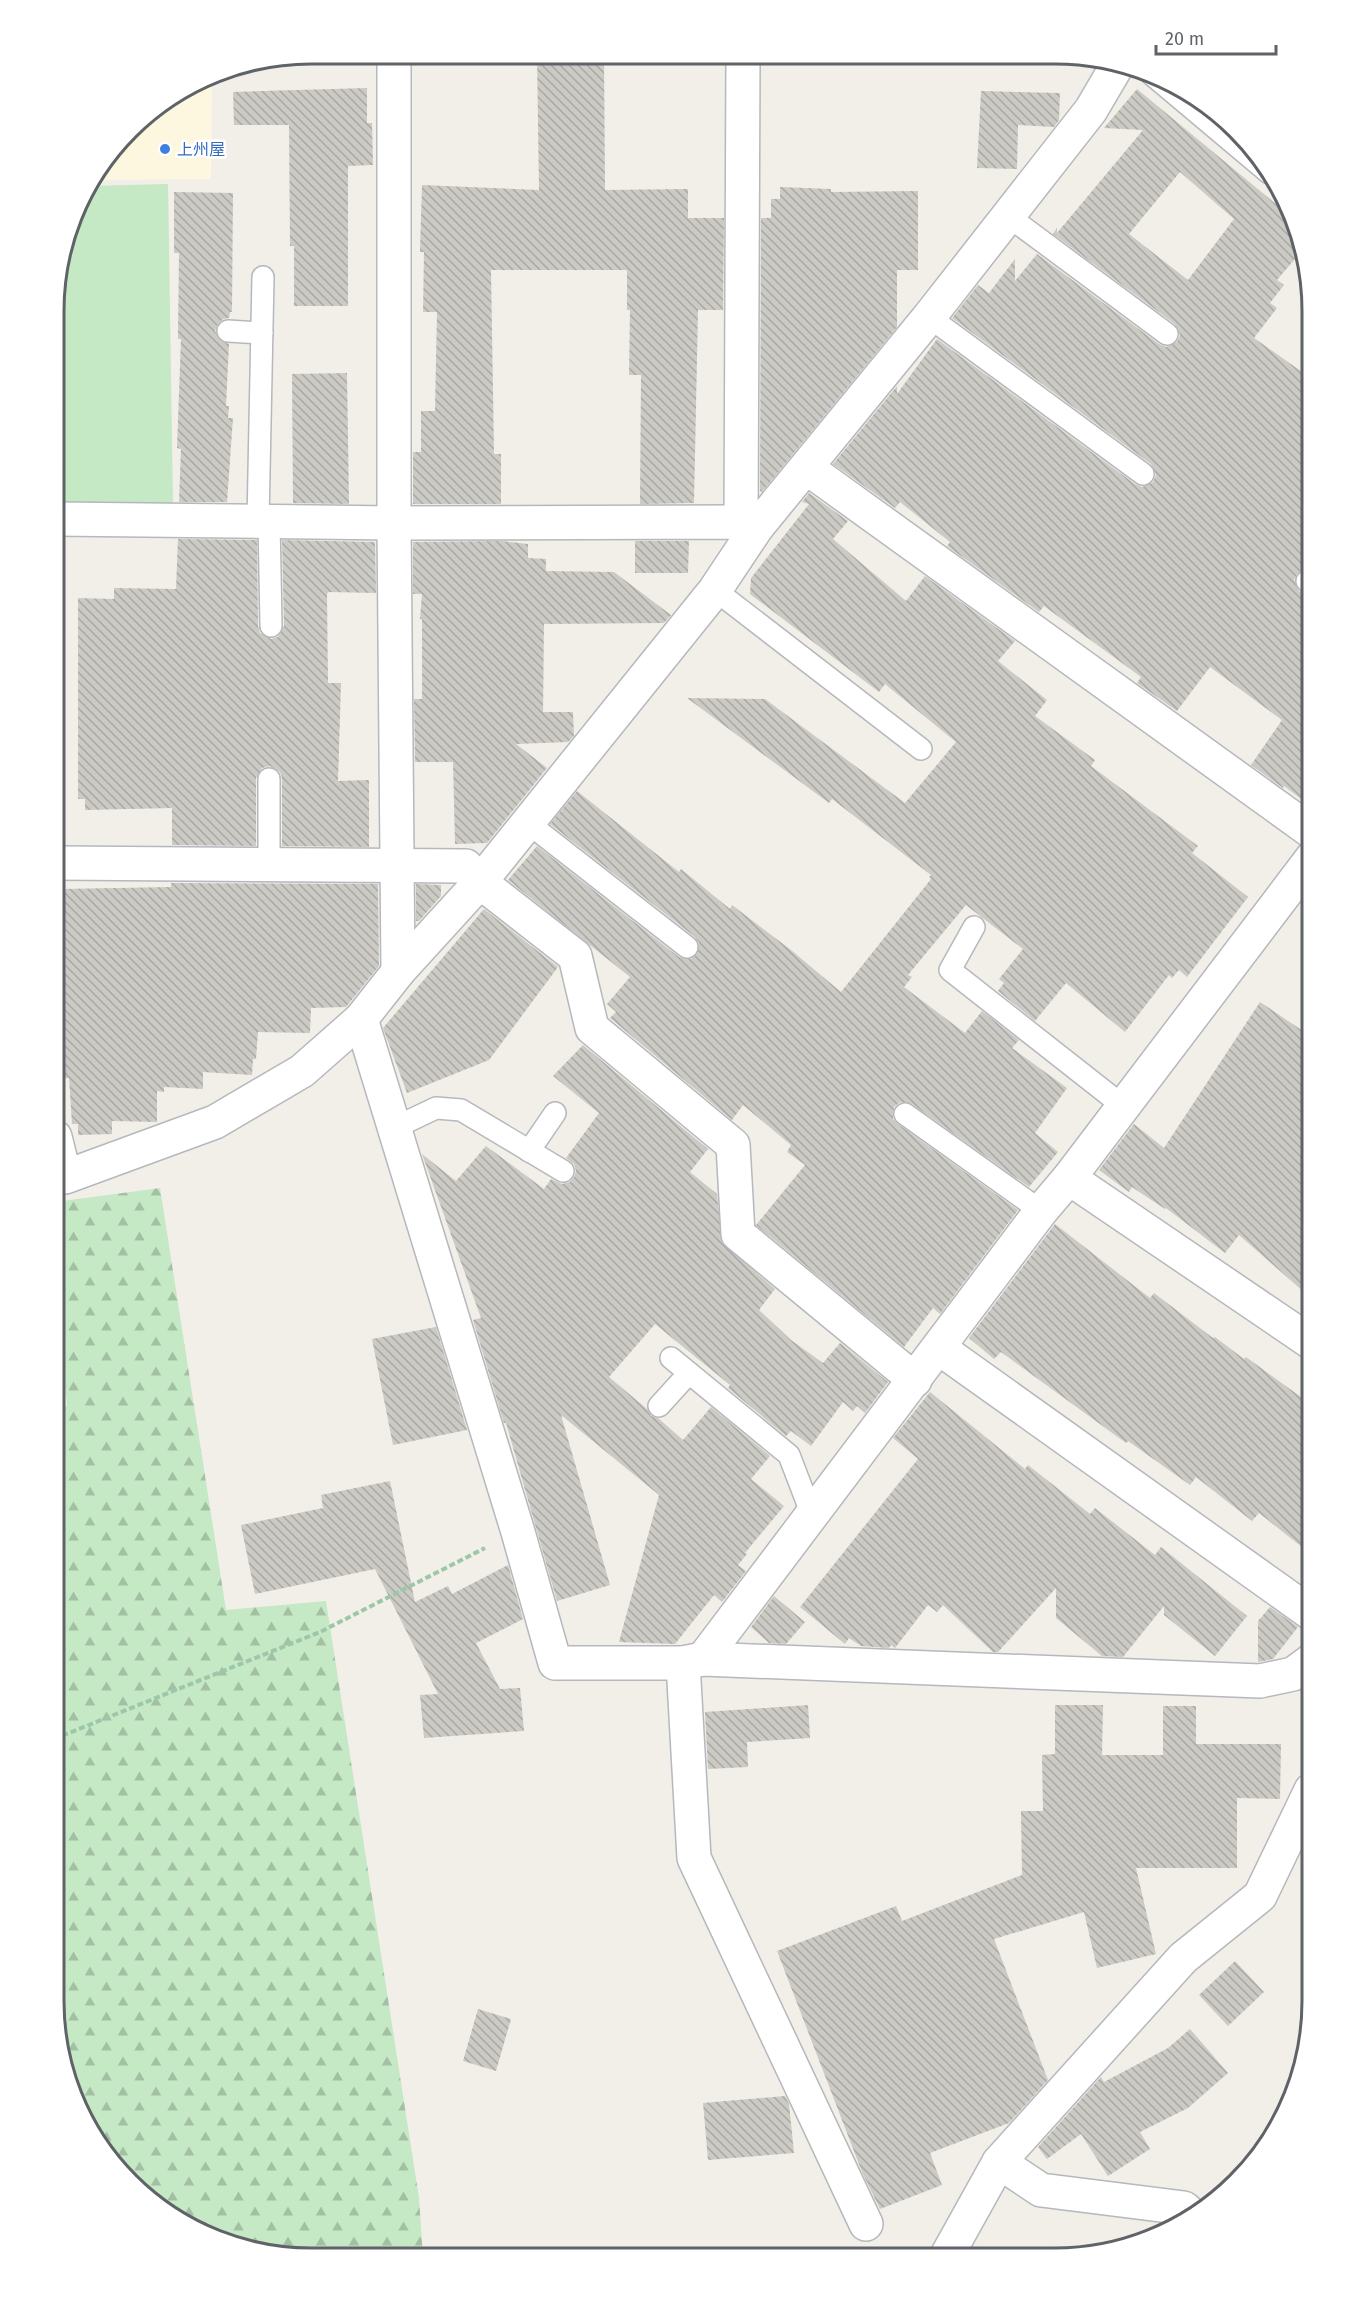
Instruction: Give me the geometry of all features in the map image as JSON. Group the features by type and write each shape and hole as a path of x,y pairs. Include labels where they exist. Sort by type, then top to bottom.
{"street":[{"path":"394,64 394,523 398,972"},
{"path":"743,64 749,525"},
{"path":"64,1171 66,1178 215,1122 302,1071 361,1019 398,972 480,882 715,590 749,525 807,468 930,317 1091,111 1113,72"},
{"path":"807,468 1302,825"},
{"path":"64,519 749,525"},
{"path":"64,863 466,866 480,882 575,956 592,1028 733,1145 738,1234 915,1380"},
{"path":"866,2224 694,1858 693,1661 812,1515 1041,1211 1069,1178 1302,871"},
{"path":"361,1019 518,1532 555,1663 693,1661 1260,1681 1293,1674 1302,1667"},
{"path":"1069,1178 1302,1337"},
{"path":"939,1348 1302,1607"},
{"path":"951,2248 999,2162 1183,1958 1260,1896 1302,1809"},
{"path":"999,2162 1041,2190 1184,2208 1186,2210"}],"lane":[{"path":"1186,102 1233,142"},
{"path":"1008,216 1167,334"},
{"path":"262,276 264,521 271,626"},
{"path":"930,317 1143,474"},
{"path":"228,331 262,333"},
{"path":"715,590 921,749"},
{"path":"269,778 269,865"},
{"path":"528,823 687,947"},
{"path":"974,927 950,970 1122,1106"},
{"path":"394,1128 436,1108 461,1110 563,1171"},
{"path":"529,1151 555,1113"},
{"path":"905,1114 1041,1211"},
{"path":"671,1358 789,1455 812,1515"},
{"path":"659,1406 689,1372"}],"path":[{"path":"64,1735 320,1632 518,1532"}],"shaded area":[{"name":"上州屋","path":"212,85 211,179 103,180 126,149 149,126 174,106"}],"green space":[{"path":"168,184 173,505 64,503 65,296 73,248 83,217 99,186"},
{"path":"160,1188 226,1610 326,1601 419,2198 422,2248 296,2248 264,2244 217,2230 174,2207 137,2176 106,2139 83,2096 69,2049 64,2001 64,1406 67,1406 64,1372 64,1201"}],"building":[{"path":"537,64 604,64 605,190 688,189 688,218 724,218 723,310 698,310 694,503 640,504 641,375 629,375 630,310 627,310 627,270 491,270 494,454 501,454 501,504 413,504 413,452 421,452 421,411 435,411 437,312 423,312 424,252 420,252 422,185 539,190"},
{"path":"367,88 367,123 372,123 373,165 348,166 348,306 294,306 294,246 290,246 289,125 234,125 233,92"},
{"path":"1137,89 1278,205 1296,258 1277,280 1284,285 1270,303 1277,308 1254,338 1302,372 1302,569 1294,580 1302,592 1302,800 1251,765 1282,720 1210,667 1177,711 1137,683 1141,677 1044,606 1039,612 947,546 950,542 900,502 895,508 833,464 897,386 897,394 937,339 1135,484 1142,487 1153,482 1156,475 1151,464 952,318 978,285 989,293 1015,259 1015,281 1037,254 1159,344 1166,347 1177,342 1180,335 1175,324 1053,234 1057,228 1057,233 1143,130 1104,128","holes":["1180,172 1234,219 1188,280 1129,234"]},
{"path":"981,91 1060,93 1059,120 1054,127 1018,125 1017,169 977,168"},
{"path":"780,187 831,189 831,192 918,191 918,270 897,270 897,327 762,492 760,491 761,218 771,218 771,199 780,199"},
{"path":"174,192 233,193 232,312 229,318 223,319 218,324 215,331 221,341 229,344 226,406 229,406 228,418 233,418 227,502 179,502 181,449 177,448 181,339 178,339 179,253 174,253"},
{"path":"347,373 349,504 293,503 292,374"},
{"path":"809,493 848,521 833,539 906,601 925,576 1015,641 998,661 1047,700 1035,716 1095,760 1091,766 1198,846 1192,853 1248,897 1187,977 1179,970 1172,978 1169,975 1125,1032 1066,983 1035,1021 998,991 1004,983 999,979 1023,949 966,905 908,975 912,977 904,987 965,1033 982,1011 1019,1040 1012,1048 1067,1088 1035,1133 1058,1152 1029,1187 912,1104 900,1102 894,1107 893,1119 898,1124 1018,1210 940,1314 933,1308 904,1347 756,1225 805,1165 787,1152 791,1145 743,1105 732,1120 610,1018 616,1012 607,1004 630,977 508,880 537,846 679,957 691,959 697,954 699,943 695,937 550,824 577,791 679,872 681,869 730,909 732,905 841,992 931,879 929,877 931,875 832,799 829,803 687,698 765,699 905,803 956,742 885,684 879,692 750,594 751,578 809,504 802,502"},
{"path":"178,539 257,540 258,626 260,633 271,639 278,637 284,626 282,540 375,542 376,593 329,592 327,594 328,683 341,683 338,781 369,780 369,847 282,846 282,778 280,772 270,766 262,768 256,778 256,846 172,845 172,808 85,810 85,799 78,799 78,598 114,599 114,588 176,589"},
{"path":"501,541 528,544 528,558 546,559 546,571 614,572 671,615 664,623 544,624 543,712 573,712 574,736 568,742 516,744 547,768 487,843 455,844 453,762 415,762 414,699 422,699 422,619 420,619 422,594 413,594 413,542"},
{"path":"635,541 689,541 688,573 635,573"},
{"path":"171,883 378,884 379,966 346,1007 311,1008 310,1033 258,1032 252,1075 203,1072 203,1089 164,1087 164,1092 157,1091 157,1122 112,1121 112,1134 78,1135 78,1124 72,1124 69,1078 64,1078 64,889 171,887"},
{"path":"416,884 441,885 441,896 419,921 416,921"},
{"path":"484,909 558,967 489,1060 407,1093 383,1028"},
{"path":"1260,1002 1302,1030 1302,1290 1239,1235 1225,1253 1166,1208 1132,1187 1129,1192 1099,1170 1134,1124 1164,1148"},
{"path":"583,1045 708,1149 690,1172 717,1194 722,1243 775,1289 759,1310 791,1340 823,1363 840,1343 888,1382 865,1413 857,1406 853,1411 843,1402 811,1446 791,1431 786,1436 728,1388 730,1385 655,1324 609,1377 647,1409 651,1416 658,1418 683,1440 711,1407 770,1456 751,1479 784,1506 745,1553 747,1554 738,1565 746,1571 722,1602 714,1595 675,1644 619,1642 659,1495 561,1415 610,1585 557,1601 506,1423 504,1423 473,1320 481,1318 422,1154 456,1181 486,1146 544,1189 551,1179 562,1184 570,1182 576,1171 574,1164 566,1158 599,1113 553,1076"},
{"path":"1055,1224 1150,1298 1154,1293 1213,1338 1215,1337 1244,1359 1246,1357 1302,1398 1302,1547 1259,1513 1252,1521 1196,1477 1190,1485 1128,1441 1126,1443 1001,1352 994,1359 969,1338"},
{"path":"436,1327 467,1430 393,1445 372,1339"},
{"path":"930,1392 1025,1469 1028,1465 1090,1514 1095,1508 1155,1555 1161,1547 1247,1616 1215,1656 1164,1615 1164,1606 1123,1657 1102,1656 1056,1618 1056,1588 998,1652 993,1652 943,1605 937,1612 928,1605 895,1648 891,1645 889,1648 861,1646 849,1638 845,1644 800,1607 918,1459 893,1438"},
{"path":"390,1481 415,1602 448,1586 452,1594 508,1565 523,1619 476,1643 500,1689 520,1688 524,1731 424,1738 420,1695 438,1694 375,1569 255,1594 241,1525 323,1508 321,1495"},
{"path":"774,1596 805,1622 786,1644 769,1643 751,1627"},
{"path":"1270,1607 1298,1627 1273,1659 1258,1662 1258,1621"},
{"path":"808,1705 810,1738 747,1742 748,1767 708,1769 705,1712"},
{"path":"1055,1705 1103,1705 1102,1755 1163,1755 1163,1706 1196,1706 1196,1744 1281,1744 1280,1799 1237,1798 1237,1868 1136,1868 1156,1954 1097,1968 1084,1912 994,1939 1048,2080 1009,2123 930,2153 942,2185 880,2209 862,2172 777,1951 896,1906 902,1921 1022,1875 1021,1811 1043,1811 1042,1755 1055,1754"},
{"path":"1235,1961 1264,1992 1228,2026 1199,1995"},
{"path":"478,2009 511,2019 496,2071 463,2061"},
{"path":"1190,2029 1228,2073 1188,2108 1140,2132 1150,2149 1108,2176 1081,2134 1047,2159 1038,2147 1101,2077 1104,2082 1168,2048"},
{"path":"785,2096 789,2104 794,2153 708,2160 703,2103"}],"place":[{"name":"上州屋","path":"165,149"}]}
